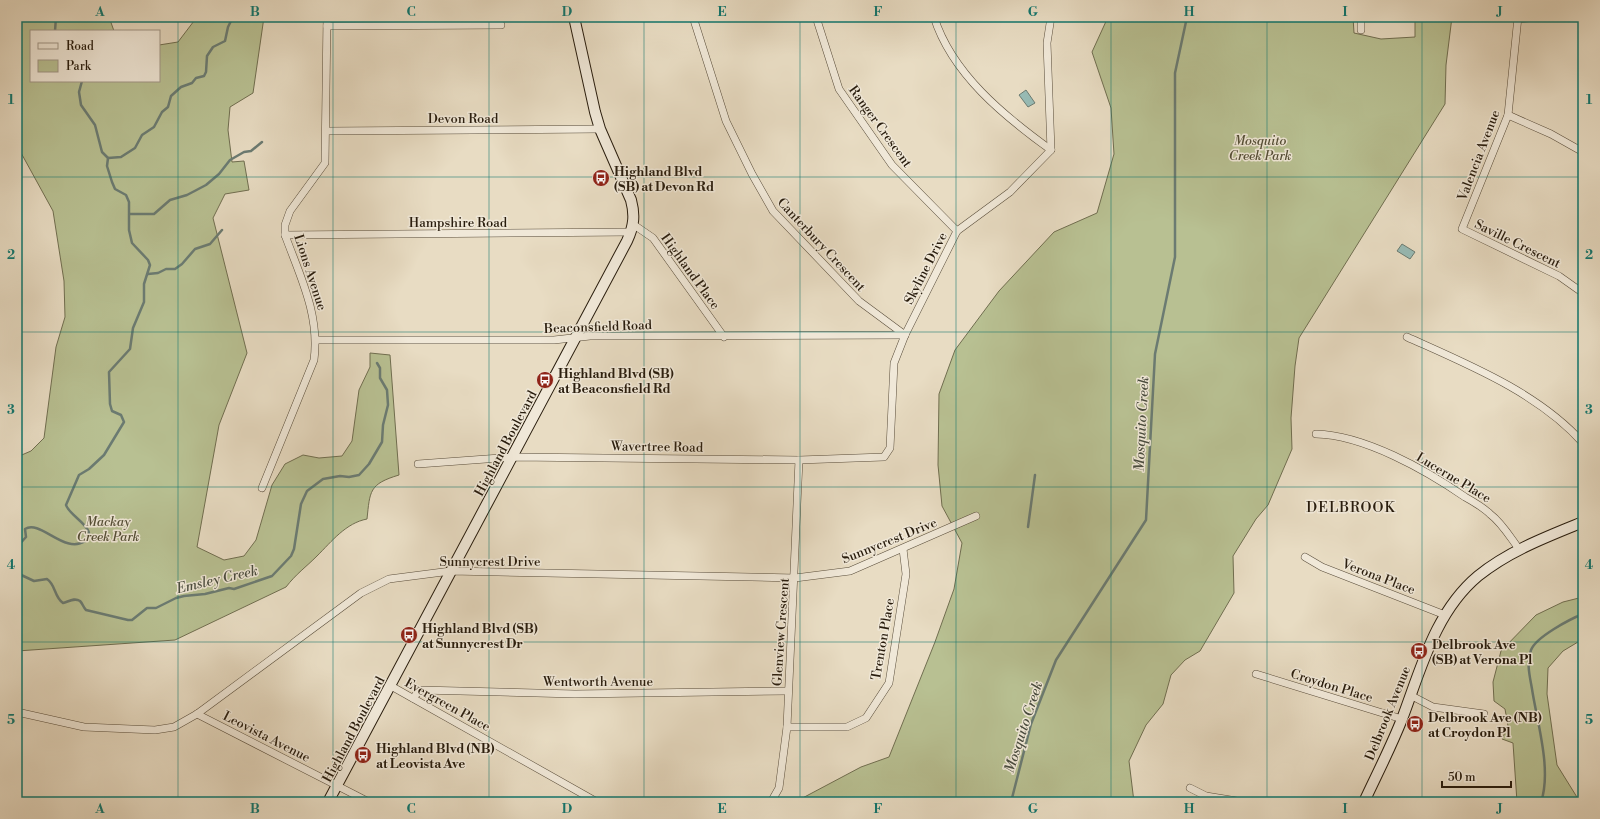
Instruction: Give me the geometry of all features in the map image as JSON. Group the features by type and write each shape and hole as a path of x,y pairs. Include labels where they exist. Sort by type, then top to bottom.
{"street":[{"name":"Lions Avenue","path":"262,488 314,360 316,340 307,296 285,235 285,225 290,211 325,163 327,131 327,17"},
{"path":"574,17 586,80 600,129 634,210 632,228"},
{"name":"Canterbury Crescent","path":"693,17 726,121 752,174 773,211 859,301 905,335"},
{"name":"Ranger Crescent","path":"816,17 839,89 892,165 957,231"},
{"path":"934,17 956,62 999,109 1051,150"},
{"path":"1051,17 1047,43 1051,150"},
{"path":"1361,17 1361,30"},
{"path":"1518,18 1537,17"},
{"name":"Valencia Avenue","path":"1462,229 1508,115 1518,18"},
{"path":"327,26 501,25"},
{"path":"1508,115 1551,134 1583,152"},
{"name":"Devon Road","path":"327,131 600,129"},
{"name":"Skyline Drive","path":"890,448 894,363 905,335 957,231 1010,192 1051,150"},
{"name":"Hampshire Road","path":"285,235 606,233 632,228"},
{"name":"Highland Place","path":"632,228 653,238 724,337"},
{"name":"Highland Boulevard","path":"328,802 451,571 514,457 632,228"},
{"name":"Saville Crescent","path":"1462,229 1559,276 1583,293"},
{"name":"Beaconsfield Road","path":"316,340 554,340 590,336 724,337 905,335"},
{"path":"1408,337 1492,376 1547,411 1574,432 1583,443"},
{"name":"Lucerne Place","path":"1316,434 1331,434 1388,452 1437,478 1490,513 1502,525 1519,549"},
{"name":"Wavertree Road","path":"418,464 514,457 799,460 884,457 890,448"},
{"name":"Glenview Crescent","path":"771,802 779,788 787,727 795,578 799,460"},
{"name":"Sunnycrest Drive","path":"17,712 84,727 155,730 174,727 197,714 361,594 389,579 451,571 795,578 850,571 976,516"},
{"name":"Delbrook Avenue","path":"1364,802 1402,719 1427,650 1445,615 1459,596 1477,577 1497,562 1519,549 1583,522"},
{"name":"Trenton Place","path":"787,727 847,727 866,718 889,683 906,574 903,549"},
{"name":"Verona Place","path":"1305,557 1322,567 1445,615"},
{"name":"Croydon Place","path":"1256,674 1402,719"},
{"name":"Evergreen Place","path":"391,686 597,802"},
{"name":"Wentworth Avenue","path":"413,698 420,690 576,694 788,692"},
{"path":"1410,696 1432,707 1484,714"},
{"name":"Leovista Avenue","path":"197,714 369,802"},
{"path":"1190,788 1206,796 1243,802"},
{"path":"710,802 737,802"}],"green space":[{"name":"Mackay Creek Park","path":"17,17 109,17 114,30 30,30 30,82 160,82 160,45 178,42 197,17 264,17 253,93 230,107 228,130 232,162 244,161 249,190 225,194 213,218 247,353 219,425 197,547 224,560 244,556 256,540 272,485 285,464 303,455 319,458 342,456 352,441 359,390 370,367 370,353 390,355 399,475 389,478 376,485 369,502 367,519 352,524 340,533 297,574 286,587 175,640 17,651 17,457 31,451 44,438 56,347 65,317 64,281 53,211 20,151 17,142"},
{"name":"Mosquito Creek Park","path":"1108,17 1353,17 1354,33 1381,39 1415,37 1415,17 1452,17 1446,65 1445,104 1299,338 1291,418 1292,449 1268,505 1256,519 1233,556 1234,593 1200,651 1185,660 1171,675 1163,704 1146,725 1129,761 1134,802 795,802 861,767 889,757 935,642 954,589 962,543 942,506 938,465 939,394 955,350 999,291 1054,232 1097,213 1114,154 1111,108 1092,52"},
{"path":"1583,597 1583,639 1563,651 1548,668 1547,694 1557,765 1580,802 1517,802 1513,743 1502,739 1508,726 1505,709 1494,701 1493,682 1501,651 1536,615 1563,602"}],"water":[{"path":"1026,90 1035,103 1028,107 1019,95"},
{"path":"1402,244 1415,252 1410,259 1397,251"}],"waterway":[{"path":"55,30 56,17"},
{"path":"108,158 121,157 135,148 142,135 154,127 162,112 168,107 171,96 181,87 192,83 196,78 204,76 206,72 207,56 213,47 225,41 228,27 233,17"},
{"name":"Mosquito Creek","path":"1011,802 1031,724 1056,660 1146,520 1155,354 1175,257 1175,73 1187,17"},
{"path":"17,547 26,537 25,529 31,527 69,544 77,544 85,541 89,537 89,532 72,514 66,505 79,475 89,469 104,455 124,422 121,415 112,411 110,404 109,372 130,349 133,328 144,302 144,284 150,265 148,260 132,243 129,230 129,202 126,195 115,189 107,166 108,158 102,152 95,125 81,105 79,92 82,82"},
{"path":"130,214 154,214 170,200 187,195 206,185 219,174 230,160 244,152 251,151 262,142"},
{"path":"148,274 158,273 166,269 175,269 182,264 195,249 210,244 222,230"},
{"name":"Emsley Creek","path":"17,573 34,581 47,579 52,584 58,598 63,603 78,600 86,610 128,620 132,620 147,608 156,608 176,598 205,594 229,588 234,589 272,576 291,556 294,549 301,504 307,491 323,479 359,475 369,464 382,442 383,425 388,405 387,390 380,378 380,368 377,363"},
{"path":"1028,527 1035,475"},
{"path":"1541,802 1545,775 1540,731 1529,675 1531,650 1534,645 1546,634 1583,614"}],"place":[{"name":"Highland Blvd (SB) at Devon Rd","path":"601,178"},
{"name":"Highland Blvd (SB) at Beaconsfield Rd","path":"545,380"},
{"name":"Highland Blvd (SB) at Sunnycrest Dr","path":"409,635"},
{"name":"Delbrook Ave (SB) at Verona Pl","path":"1419,651"},
{"name":"Delbrook Ave (NB) at Croydon Pl","path":"1415,724"},
{"name":"Highland Blvd (NB) at Leovista Ave","path":"363,755"}],"district":[{"name":"DELBROOK","path":"1351,507"}]}
